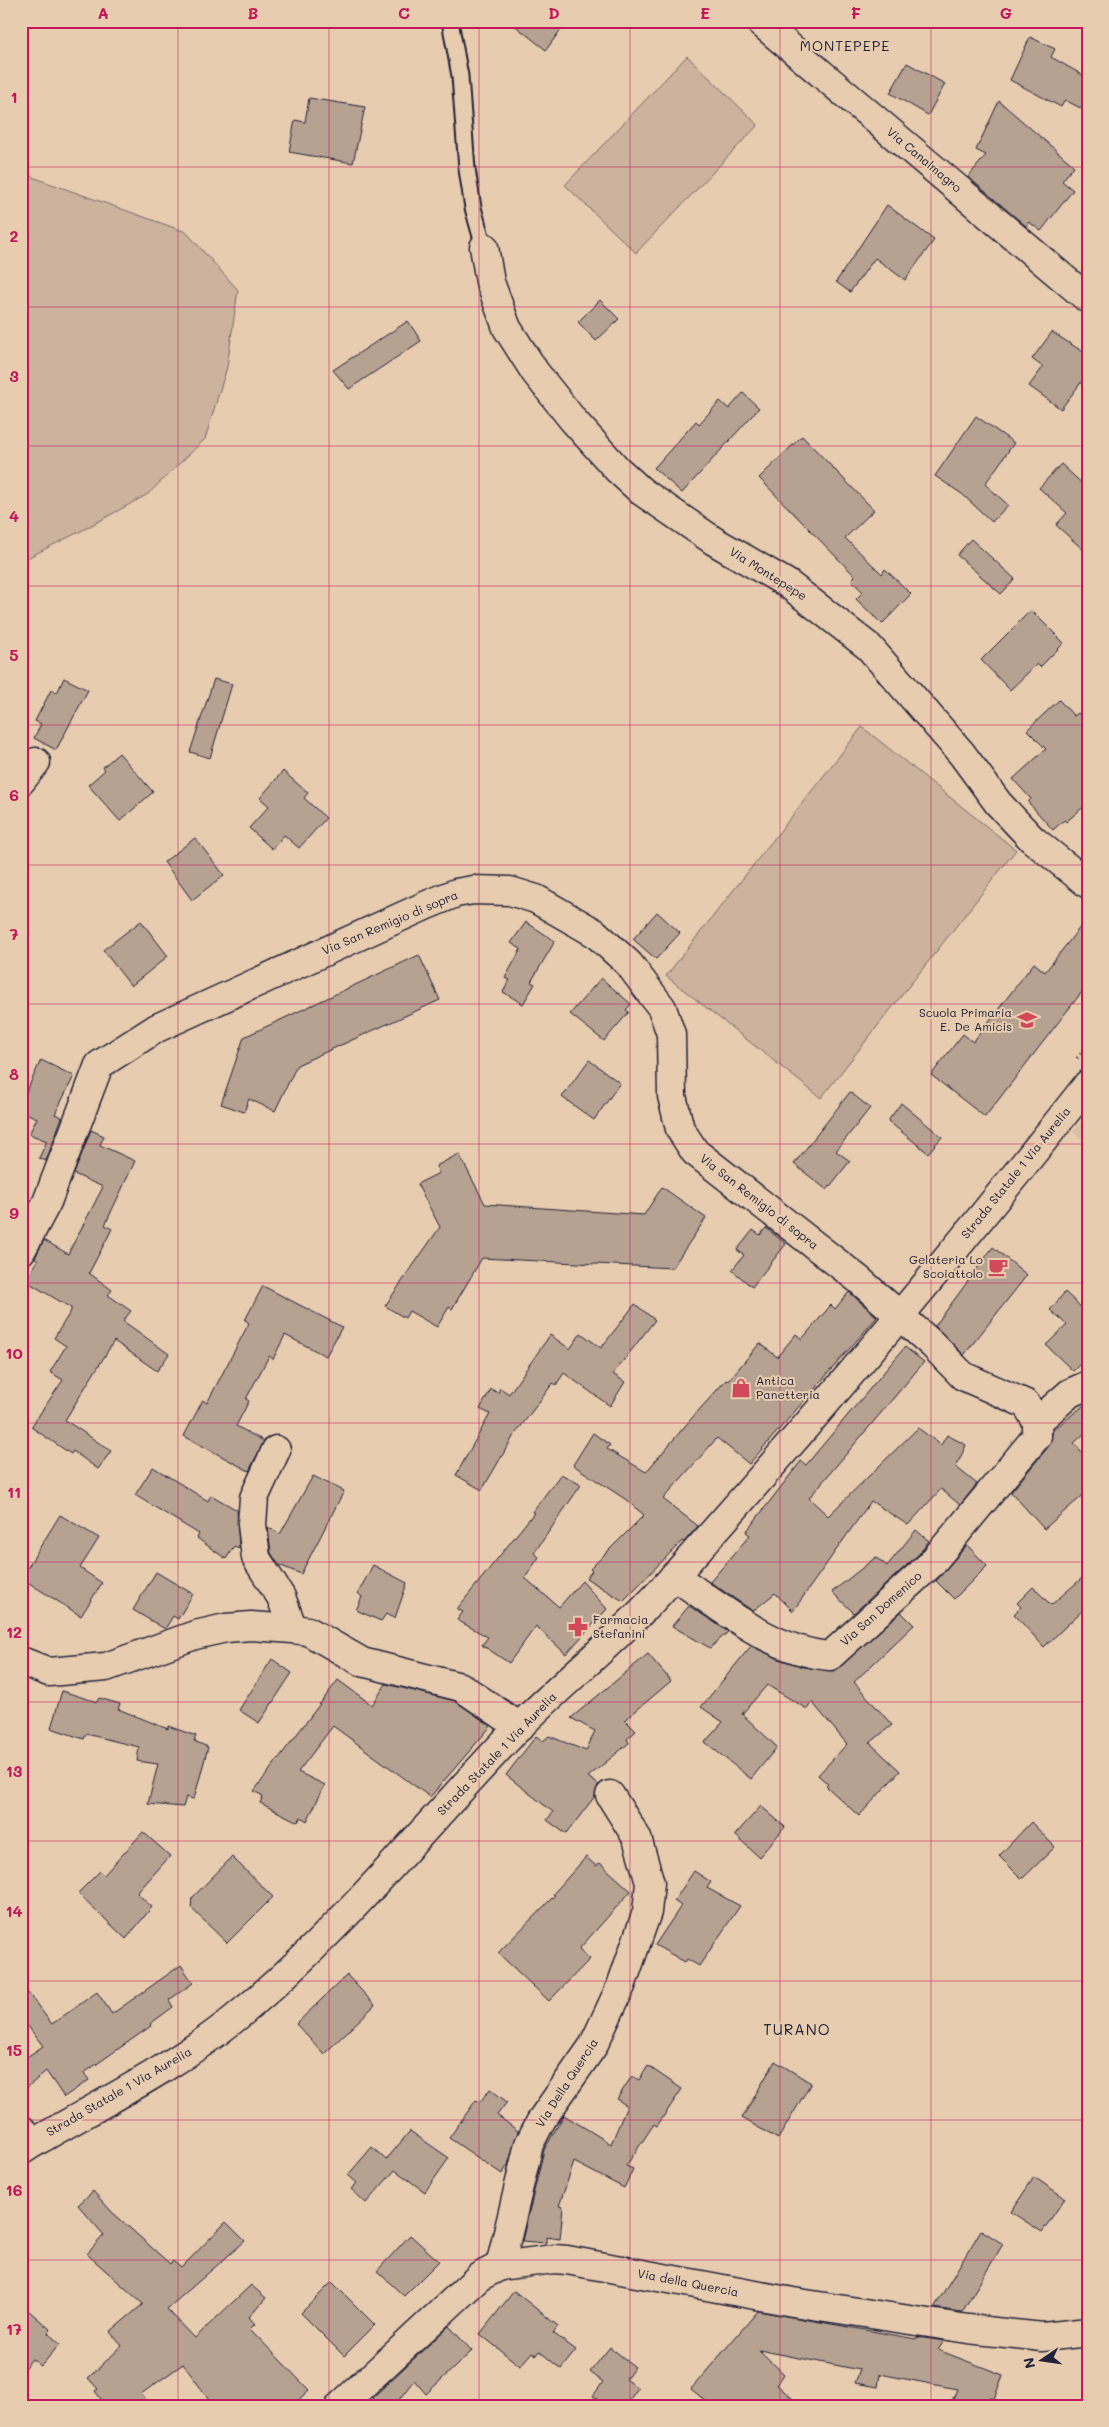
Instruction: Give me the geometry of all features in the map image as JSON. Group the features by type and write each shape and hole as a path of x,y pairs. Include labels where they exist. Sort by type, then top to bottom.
{"street":[{"name":"Via Canalmagro","path":"759,21 1088,299"},
{"name":"Via Montepepe","path":"484,247 490,282 507,328 535,372 556,400 617,469 641,491 707,535 788,584 869,647 939,726 998,803 1032,839 1088,884"},
{"name":"Via San Remigio di sopra","path":"21,1251 47,1202 99,1065 157,1028 427,905 456,893 473,890 510,891 536,899 595,933 629,964 662,1008 671,1034 672,1096 680,1129 695,1152 853,1275 933,1345 963,1376 1026,1404 1037,1422"},
{"name":"Strada Statale 1 Via Aurelia","path":"26,2141 188,2054 235,2018 344,1919 520,1727 658,1595 1001,1195 1088,1084"},
{"path":"1037,1422 1070,1393 1088,1385"},
{"name":"Via San Domenico","path":"674,1576 757,1630 788,1646 830,1656 930,1565 1037,1436 1037,1422"},
{"path":"276,1450 254,1498 252,1524 256,1558 282,1597 294,1629"},
{"path":"21,1661 49,1672 106,1667 195,1635 226,1628 252,1626 294,1629 308,1631 362,1662 462,1687 520,1727"},
{"name":"Via Della Quercia","path":"500,2266 529,2144 542,2119 593,2046 621,1986 647,1912 650,1883 637,1838 610,1795"},
{"name":"Via della Quercia","path":"340,2406 479,2277 500,2266 554,2259 793,2302 968,2329 1043,2337 1088,2332"}],"lane":[{"path":"450,21 460,76 467,169 473,208 484,247"}],"shaded area":[{"path":"687,56 758,125 636,253 565,185"},
{"path":"21,173 186,232 238,290 227,367 205,439 148,494 83,530 21,561"},
{"path":"862,727 1016,850 821,1098 666,976"},
{"path":"1088,1113 1088,1145 1073,1132"}],"building":[{"path":"509,21 567,21 546,50"},
{"path":"1030,37 1055,49 1051,57 1088,78 1088,112 1065,100 1061,107 1010,80"},
{"path":"907,63 945,84 928,115 890,93"},
{"path":"309,98 365,107 353,163 289,152 295,120 305,122"},
{"path":"999,101 1074,166 1062,181 1073,190 1041,231 1029,222 1026,226 968,177 986,155 976,150"},
{"path":"887,205 934,240 905,280 875,258 850,292 836,282"},
{"path":"600,300 619,319 596,341 578,322"},
{"path":"408,321 421,341 349,389 333,370"},
{"path":"1052,332 1088,355 1088,373 1061,409 1029,386 1043,367 1032,359"},
{"path":"743,393 759,408 682,493 654,468 696,421 699,424 720,401 729,409"},
{"path":"976,416 1014,443 985,484 1008,505 992,522 962,494 935,476"},
{"path":"802,436 874,510 845,538 882,574 885,569 911,594 882,624 856,599 863,592 851,580 855,576 759,478"},
{"path":"1061,464 1088,489 1088,554 1056,525 1067,513 1039,488"},
{"path":"971,539 1015,579 1001,594 957,555"},
{"path":"1031,610 1064,643 1040,667 1037,664 1010,690 981,660"},
{"path":"64,678 88,690 56,750 34,738 41,724 35,721 51,690 57,693"},
{"path":"214,679 232,684 210,758 190,752"},
{"path":"1059,700 1074,716 1078,713 1088,723 1088,803 1066,822 1064,820 1053,830 1028,802 1031,799 1013,779 1046,749 1027,730"},
{"path":"119,753 153,792 120,821 88,785 105,770 103,767"},
{"path":"283,771 308,793 304,798 326,818 299,848 284,835 272,849 249,828 269,806 260,798"},
{"path":"195,838 224,875 192,900 164,862"},
{"path":"657,912 680,933 656,959 633,939"},
{"path":"1088,917 1088,984 985,1117 931,1075 963,1034 973,1042 1034,963 1045,972"},
{"path":"141,921 168,956 131,986 103,950"},
{"path":"526,922 555,941 531,982 535,984 523,1004 503,992 510,980 505,978 521,949 511,943"},
{"path":"419,955 440,1000 297,1065 275,1111 249,1099 244,1112 221,1104 244,1037"},
{"path":"601,978 631,1004 626,1010 629,1012 604,1041 570,1014"},
{"path":"41,1060 74,1076 55,1114 62,1117 46,1161 39,1158 47,1141 29,1134 37,1118 21,1111 21,1103"},
{"path":"589,1060 620,1083 594,1120 562,1097"},
{"path":"850,1092 870,1108 836,1151 850,1161 827,1190 794,1164"},
{"path":"901,1103 942,1137 928,1153 888,1121"},
{"path":"91,1130 104,1136 100,1145 135,1161 105,1225 112,1229 89,1273 112,1290 108,1295 131,1311 123,1321 169,1354 157,1371 114,1341 65,1420 111,1451 98,1469 73,1451 71,1454 31,1427 63,1380 50,1372 66,1346 54,1338 71,1308 26,1281 38,1260 35,1258 44,1240 68,1254 103,1187 74,1174"},
{"path":"459,1154 485,1204 644,1215 662,1187 706,1218 672,1268 482,1258 452,1309 449,1307 437,1327 409,1311 405,1318 385,1306 440,1227 417,1184 439,1173 436,1166"},
{"path":"766,1228 786,1244 752,1287 732,1270 744,1255 737,1250 753,1230 760,1235"},
{"path":"993,1247 1027,1275 964,1355 935,1326"},
{"path":"263,1286 342,1327 326,1356 285,1335 273,1359 269,1356 246,1399 249,1401 236,1426 264,1441 249,1471 184,1436 203,1400 207,1403 249,1323 245,1320"},
{"path":"849,1292 877,1317 749,1464 717,1438 663,1499 698,1526 684,1542 682,1541 623,1601 586,1578 592,1571 590,1569 644,1515 625,1499 573,1465 593,1433 610,1445 607,1449 646,1472 760,1343 777,1357 796,1334 802,1339 831,1305 835,1309"},
{"path":"1065,1292 1083,1309 1088,1305 1088,1356 1073,1371 1046,1345 1067,1325 1050,1310"},
{"path":"635,1304 655,1320 613,1374 625,1382 610,1406 564,1373 556,1385 553,1383 513,1437 482,1490 456,1475 490,1414 480,1409 491,1389 498,1393 500,1388 509,1394 550,1335 570,1349 581,1333 601,1348"},
{"path":"905,1347 924,1362 809,1498 828,1516 918,1428 941,1445 947,1435 966,1445 956,1467 977,1484 960,1505 941,1489 908,1525 871,1501 793,1611 775,1593 753,1611 710,1582 750,1535 746,1532 801,1461 806,1465"},
{"path":"1088,1402 1088,1430 1074,1443 1088,1459 1088,1491 1044,1529 1011,1492 1049,1446 1053,1430"},
{"path":"153,1467 208,1501 211,1495 237,1510 239,1548 234,1546 226,1559 197,1538 199,1534 135,1495"},
{"path":"561,1474 581,1485 534,1553 539,1557 525,1578 559,1607 582,1581 607,1609 566,1654 536,1626 509,1663 482,1645 488,1637 457,1620 463,1612 457,1609 534,1513 532,1512"},
{"path":"313,1476 344,1491 301,1574 279,1565 271,1553 268,1527 280,1534"},
{"path":"60,1515 99,1538 80,1568 102,1583 81,1616 21,1578"},
{"path":"916,1530 929,1541 919,1554 854,1613 832,1592 876,1557 887,1566"},
{"path":"967,1545 987,1566 954,1599 936,1581"},
{"path":"373,1565 407,1583 395,1618 386,1614 381,1621 356,1610 362,1597 358,1593"},
{"path":"156,1572 193,1594 178,1619 173,1616 165,1629 133,1610"},
{"path":"1088,1573 1088,1605 1044,1647 1014,1614 1021,1607 1017,1603 1033,1587 1051,1605"},
{"path":"689,1606 728,1632 710,1648 672,1626"},
{"path":"901,1612 914,1625 854,1682 892,1725 870,1743 900,1771 859,1816 826,1786 828,1784 818,1775 847,1744 812,1702 807,1709 767,1685 742,1714 777,1747 751,1779 705,1742 723,1722 701,1707 751,1646 781,1660 804,1667 834,1671"},
{"path":"648,1654 671,1681 625,1720 636,1731 627,1739 629,1743 588,1777 599,1785 595,1796 566,1834 547,1820 553,1812 506,1775 536,1736 543,1741 549,1736 586,1751 595,1731 571,1718"},
{"path":"272,1659 292,1673 259,1723 239,1710"},
{"path":"338,1680 372,1705 386,1684 455,1701 491,1726 430,1797 333,1726 298,1772 325,1785 307,1821 301,1817 298,1822 260,1803 263,1796 254,1791"},
{"path":"62,1691 97,1702 99,1698 120,1704 118,1709 168,1729 168,1726 196,1736 194,1741 208,1747 194,1799 186,1797 183,1807 148,1804 158,1764 137,1761 139,1747 86,1734 84,1739 51,1728"},
{"path":"761,1806 785,1827 759,1857 735,1835"},
{"path":"1031,1822 1055,1847 1022,1879 999,1856"},
{"path":"143,1832 170,1856 137,1893 152,1907 126,1939 78,1893 100,1871 104,1875"},
{"path":"232,1857 273,1897 227,1943 191,1908 192,1898"},
{"path":"586,1857 596,1866 600,1863 631,1891 579,1949 590,1959 549,2001 498,1953 555,1895 553,1894"},
{"path":"694,1871 711,1882 707,1888 740,1906 699,1966 687,1959 685,1962 655,1945 681,1906 674,1901"},
{"path":"181,1965 193,1983 169,2000 173,2007 150,2024 151,2026 84,2073 89,2080 64,2097 46,2071 21,2093 21,2061 43,2046 21,2017 21,1984 52,2024 97,1992 112,2014"},
{"path":"347,1975 375,2005 324,2054 296,2024"},
{"path":"775,2061 811,2083 778,2139 742,2118"},
{"path":"648,2066 682,2089 657,2126 654,2124 626,2166 633,2169 624,2188 574,2162 559,2206 563,2207 560,2239 546,2237 546,2243 522,2241 544,2150 564,2115 611,2144 627,2106 617,2099 632,2076 639,2080"},
{"path":"490,2089 507,2102 497,2115 518,2131 508,2165 502,2174 449,2138 476,2100 480,2102"},
{"path":"410,2131 449,2158 425,2192 395,2170 366,2203 351,2189 357,2183 348,2175 372,2147 386,2160"},
{"path":"1034,2177 1065,2198 1042,2232 1011,2212"},
{"path":"93,2191 112,2212 170,2264 173,2261 181,2268 226,2222 245,2241 167,2309 195,2338 251,2285 266,2298 249,2317 255,2324 250,2329 309,2390 292,2406 214,2406 183,2364 141,2394 151,2406 106,2406 95,2391 98,2389 88,2378 122,2346 110,2332 143,2304 87,2254 104,2235 78,2205"},
{"path":"981,2230 1003,2244 962,2312 934,2308"},
{"path":"410,2235 439,2261 404,2296 377,2271"},
{"path":"332,2282 375,2325 344,2356 301,2313"},
{"path":"514,2291 558,2326 553,2333 576,2350 561,2369 539,2351 536,2355 532,2352 520,2366 480,2334"},
{"path":"21,2304 51,2330 48,2333 60,2344 41,2366 32,2359 21,2372"},
{"path":"758,2311 916,2339 917,2337 944,2341 938,2350 1003,2375 994,2399 989,2397 986,2406 950,2406 957,2389 880,2374 878,2387 855,2383 860,2370 759,2350 784,2374 777,2385 801,2406 712,2406 691,2389"},
{"path":"449,2326 472,2351 426,2394 414,2380 394,2406 382,2406 372,2398"},
{"path":"610,2347 635,2367 626,2379 638,2388 625,2406 605,2406 593,2396 603,2382 590,2372"}],"place":[{"name":"Scuola Primaria E. De Amicis","path":"1027,1020"},
{"name":"Gelateria Lo Scoiattolo","path":"998,1267"},
{"name":"Antica Panetteria","path":"741,1388"},
{"name":"Farmacia Stefanini","path":"578,1627"}],"district":[{"name":"MONTEPEPE","path":"845,46"},
{"name":"TURANO","path":"797,2030"}]}
